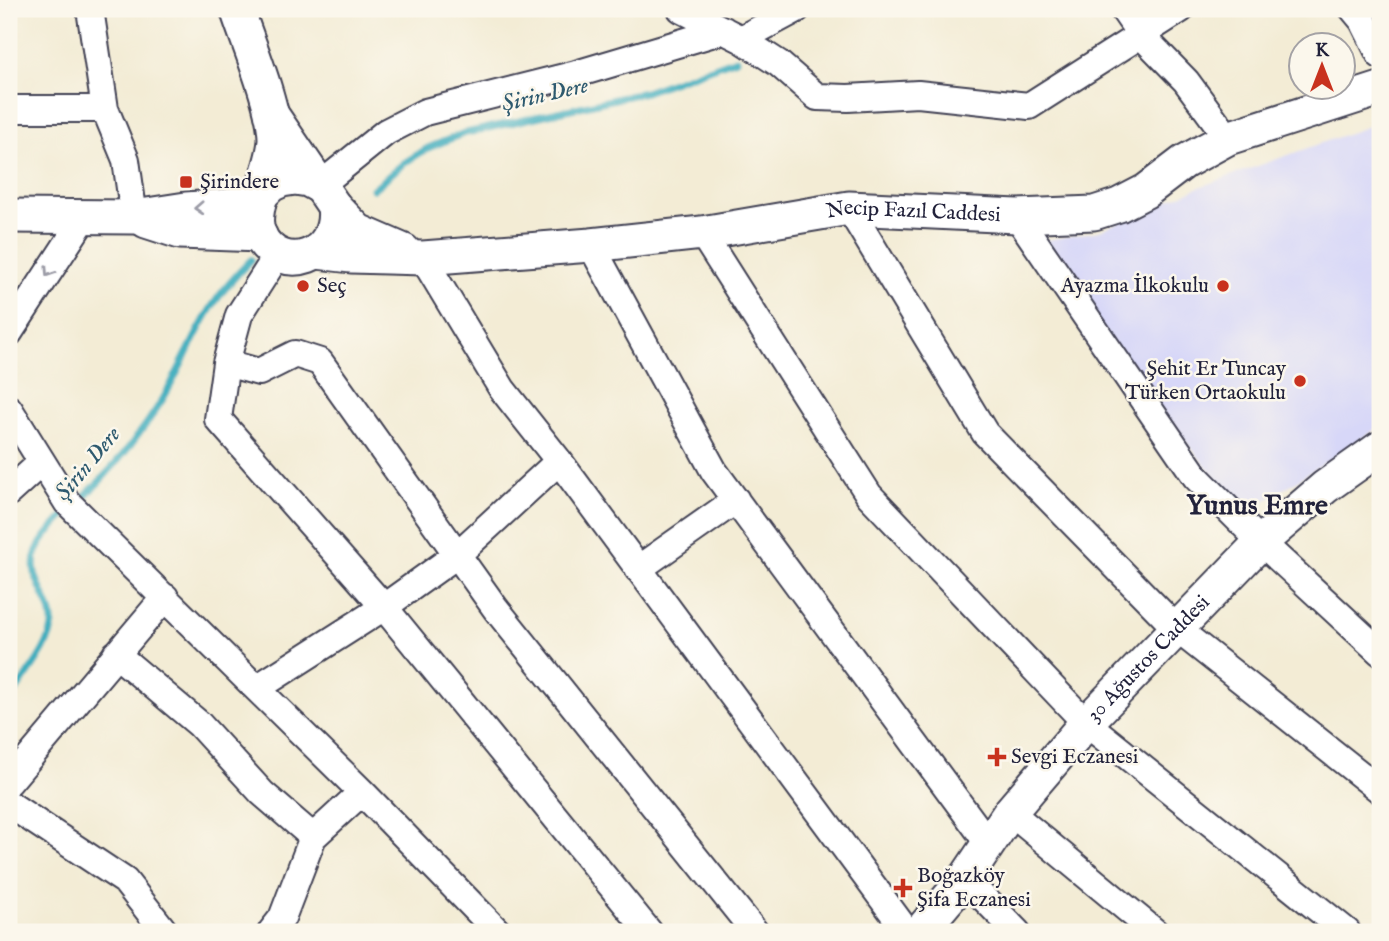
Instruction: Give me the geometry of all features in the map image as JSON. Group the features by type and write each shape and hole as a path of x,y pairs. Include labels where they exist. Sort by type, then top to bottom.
{"main road":[{"path":"237,9 272,115 275,135 274,157 257,209 256,222 269,245"},
{"name":"Necip Fazıl Caddesi","path":"317,252 423,258 591,245 702,233 849,208 1017,216 1094,213 1119,205 1146,191 1184,162 1228,138 1380,89"},
{"path":"272,115 327,196 358,231 423,258"},
{"path":"9,216 134,217 230,206 263,193 271,185 295,178 308,180 327,196 336,219 327,243 317,252 305,257 291,258 269,245 180,232 134,217"},
{"name":"30 Ağustos Caddesi","path":"920,932 965,879 1010,813 1086,723 1261,542 1325,487 1380,448"}],"street":[{"path":"90,9 105,109 126,160 134,217"},
{"path":"681,9 732,34 778,63 817,96 848,98 918,94 1029,106 1181,9"},
{"path":"327,196 386,132 425,112 732,34 797,9"},
{"path":"1124,9 1141,35 1186,81 1228,138"},
{"path":"1353,9 1363,21 1380,55"},
{"path":"9,109 105,109"},
{"path":"849,208 985,433 1177,629 1380,790"},
{"path":"9,333 86,215"},
{"path":"1017,216 1196,477 1261,542 1380,652"},
{"path":"702,233 869,495 1086,723 1347,932"},
{"path":"269,245 239,315 226,363 218,419 384,607 649,932"},
{"path":"591,245 713,471 988,843"},
{"path":"423,258 502,389 559,461 907,932"},
{"path":"226,363 259,372 295,354 320,362 496,609 755,932"},
{"path":"9,409 76,511 362,792 498,932"},
{"path":"257,688 384,607 458,554 559,461"},
{"path":"9,492 42,462"},
{"path":"638,569 736,500"},
{"path":"9,782 165,597"},
{"path":"116,654 199,724 262,793 313,837"},
{"path":"283,927 313,837 362,792"},
{"path":"9,804 125,881 165,932"},
{"path":"1010,813 1155,932"},
{"path":"965,879 1017,932"}],"shaded area":[{"name":"Ayazma İlkokulu","path":"1380,122 1380,427 1245,514 1096,331 1035,242 1099,231 1197,188"}],"waterway":[{"name":"Şirin Dere","path":"373,189 404,163 428,148 462,134 645,92 736,59"},
{"name":"Şirin Dere","path":"9,700 41,655 52,627 52,617 35,571 34,561 41,542 107,473 140,432 163,399 213,305 251,260"}],"place":[{"name":"Şirindere","path":"186,182"},
{"name":"Seç","path":"303,286"},
{"name":"Ayazma İlkokulu","path":"1223,286"},
{"name":"Şehit Er Tuncay Türken Ortaokulu","path":"1300,381"},
{"name":"Sevgi Eczanesi","path":"997,757"},
{"name":"Boğazköy Şifa Eczanesi","path":"903,888"}],"district":[{"name":"Yunus Emre","path":"1257,506"}]}
